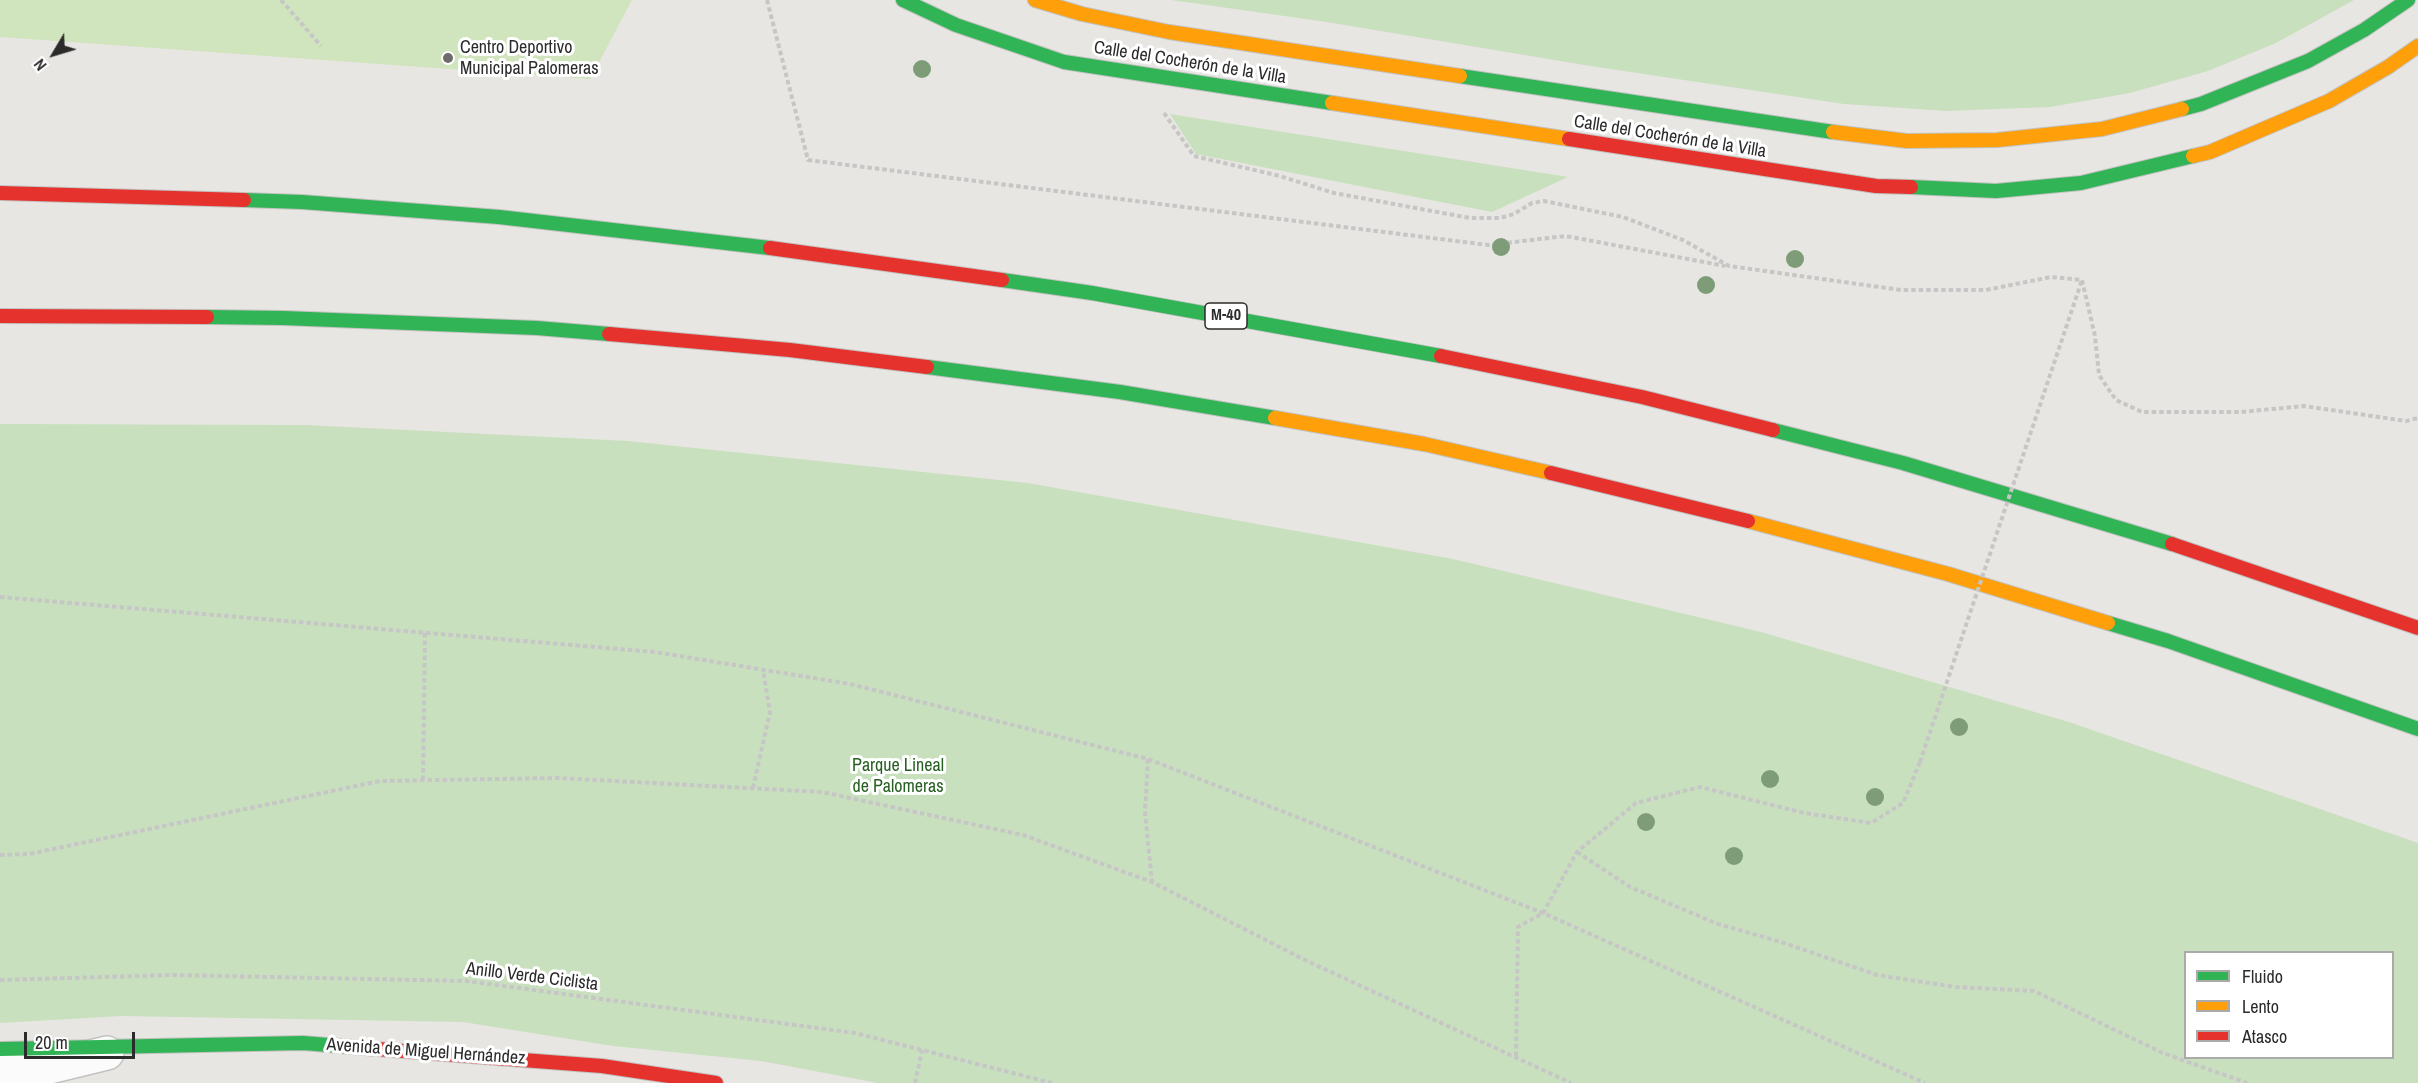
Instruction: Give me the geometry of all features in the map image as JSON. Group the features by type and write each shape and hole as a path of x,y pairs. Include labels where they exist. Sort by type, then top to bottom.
{"main road":[{"name":"Calle del Cocherón de la Villa","path":"903,0 956,25 1064,62 1876,186 1996,191 2081,183 2145,170 2210,152 2329,101 2388,67 2418,46"},
{"name":"Calle del Cocherón de la Villa","path":"1035,0 1082,14 1169,32 1821,131 1907,141 1997,140 2102,129 2201,104 2308,61 2364,30 2409,0"},
{"name":"M-40","path":"0,192 302,202 499,218 755,246 1092,293 1384,344 1642,397 1903,463 2155,538 2418,628"},
{"path":"0,316 283,318 537,328 790,350 1120,392 1424,444 1715,512 1948,574 2157,638 2418,729"},
{"name":"Avenida de Miguel Hernández","path":"0,1050 303,1043 602,1066 716,1083"}],"street":[{"name":"Avenida de Miguel Hernández","path":"0,1071 37,1070 135,1047"}],"path":[{"path":"281,0 321,46"},
{"path":"767,0 808,160 1488,245 1566,236 1728,266 1901,290 1986,290 2051,277 2082,280"},
{"path":"1164,112 1194,156 1280,176 1334,193 1470,218 1500,218 1514,214 1532,203 1544,201 1623,217 1683,240 1728,266"},
{"path":"2082,280 2095,336 2098,375 2116,400 2142,412 2241,412 2304,406 2406,421 2418,418"},
{"path":"1516,1056 1518,927 1544,913 1577,852 1636,803 1700,787 1804,813 1871,824 1903,803 1920,762 2082,280"},
{"path":"0,597 655,652 850,684 1148,759 1544,913 1915,1082 1925,1083"},
{"path":"423,780 425,633"},
{"path":"753,788 770,712 763,670"},
{"path":"1148,759 1144,812 1152,882"},
{"path":"0,855 29,854 380,781 558,778 822,792 1023,835 1152,882 1305,960 1571,1083"},
{"path":"1577,852 1630,887 1718,924 1781,942 1877,975 1956,987 2034,991 2163,1053 2247,1083"},
{"name":"Anillo Verde Ciclista","path":"0,980 172,975 467,981 855,1033 1052,1083"},
{"path":"915,1083 922,1050"}],"green space":[{"name":"Centro Deportivo Municipal Palomeras","path":"0,0 632,0 590,79 0,37"},
{"path":"1171,0 2354,0 2276,43 2208,71 2130,93 2050,107 1946,111 1844,104 1584,65 1327,22"},
{"path":"1170,114 1568,177 1492,212 1196,154"},
{"name":"Parque Lineal de Palomeras","path":"0,424 306,425 628,441 1028,483 1453,559 1761,632 2069,722 2418,843 2418,1083 878,1083 761,1061 613,1046 463,1022 121,1016 0,1023"}],"traffic: fast":[{"path":"903,0 956,25 1064,62 1332,103"},
{"path":"2182,109 2201,104 2308,61 2364,30 2408,0"},
{"path":"1460,76 1833,132"},
{"path":"1911,187 1996,191 2081,183 2193,156"},
{"path":"244,200 302,202 499,217 770,248"},
{"path":"1002,280 1092,293 1441,356"},
{"path":"207,317 537,328 609,334"},
{"path":"927,367 1120,392 1275,418"},
{"path":"1773,430 1903,463 2172,544"},
{"path":"2108,623 2168,641 2418,729"},
{"path":"0,1049 303,1043 377,1049"}],"traffic: slow":[{"path":"1035,0 1082,14 1169,32 1460,76"},
{"path":"2193,156 2210,152 2329,101 2388,67 2418,46"},
{"path":"1332,103 1569,139"},
{"path":"1833,132 1907,141 1997,140 2102,129 2182,109"},
{"path":"1275,418 1424,444 1551,473"},
{"path":"1748,521 1948,574 2108,623"}],"traffic: jam":[{"path":"1569,139 1876,186 1911,187"},
{"path":"0,193 244,200"},
{"path":"770,248 1002,280"},
{"path":"0,316 207,317"},
{"path":"609,334 790,350 927,367"},
{"path":"1441,356 1642,397 1773,430"},
{"path":"1551,473 1748,521"},
{"path":"2172,544 2418,628"},
{"path":"377,1049 602,1066 716,1083"}],"place":[{"name":"Centro Deportivo Municipal Palomeras","path":"448,58"}]}
